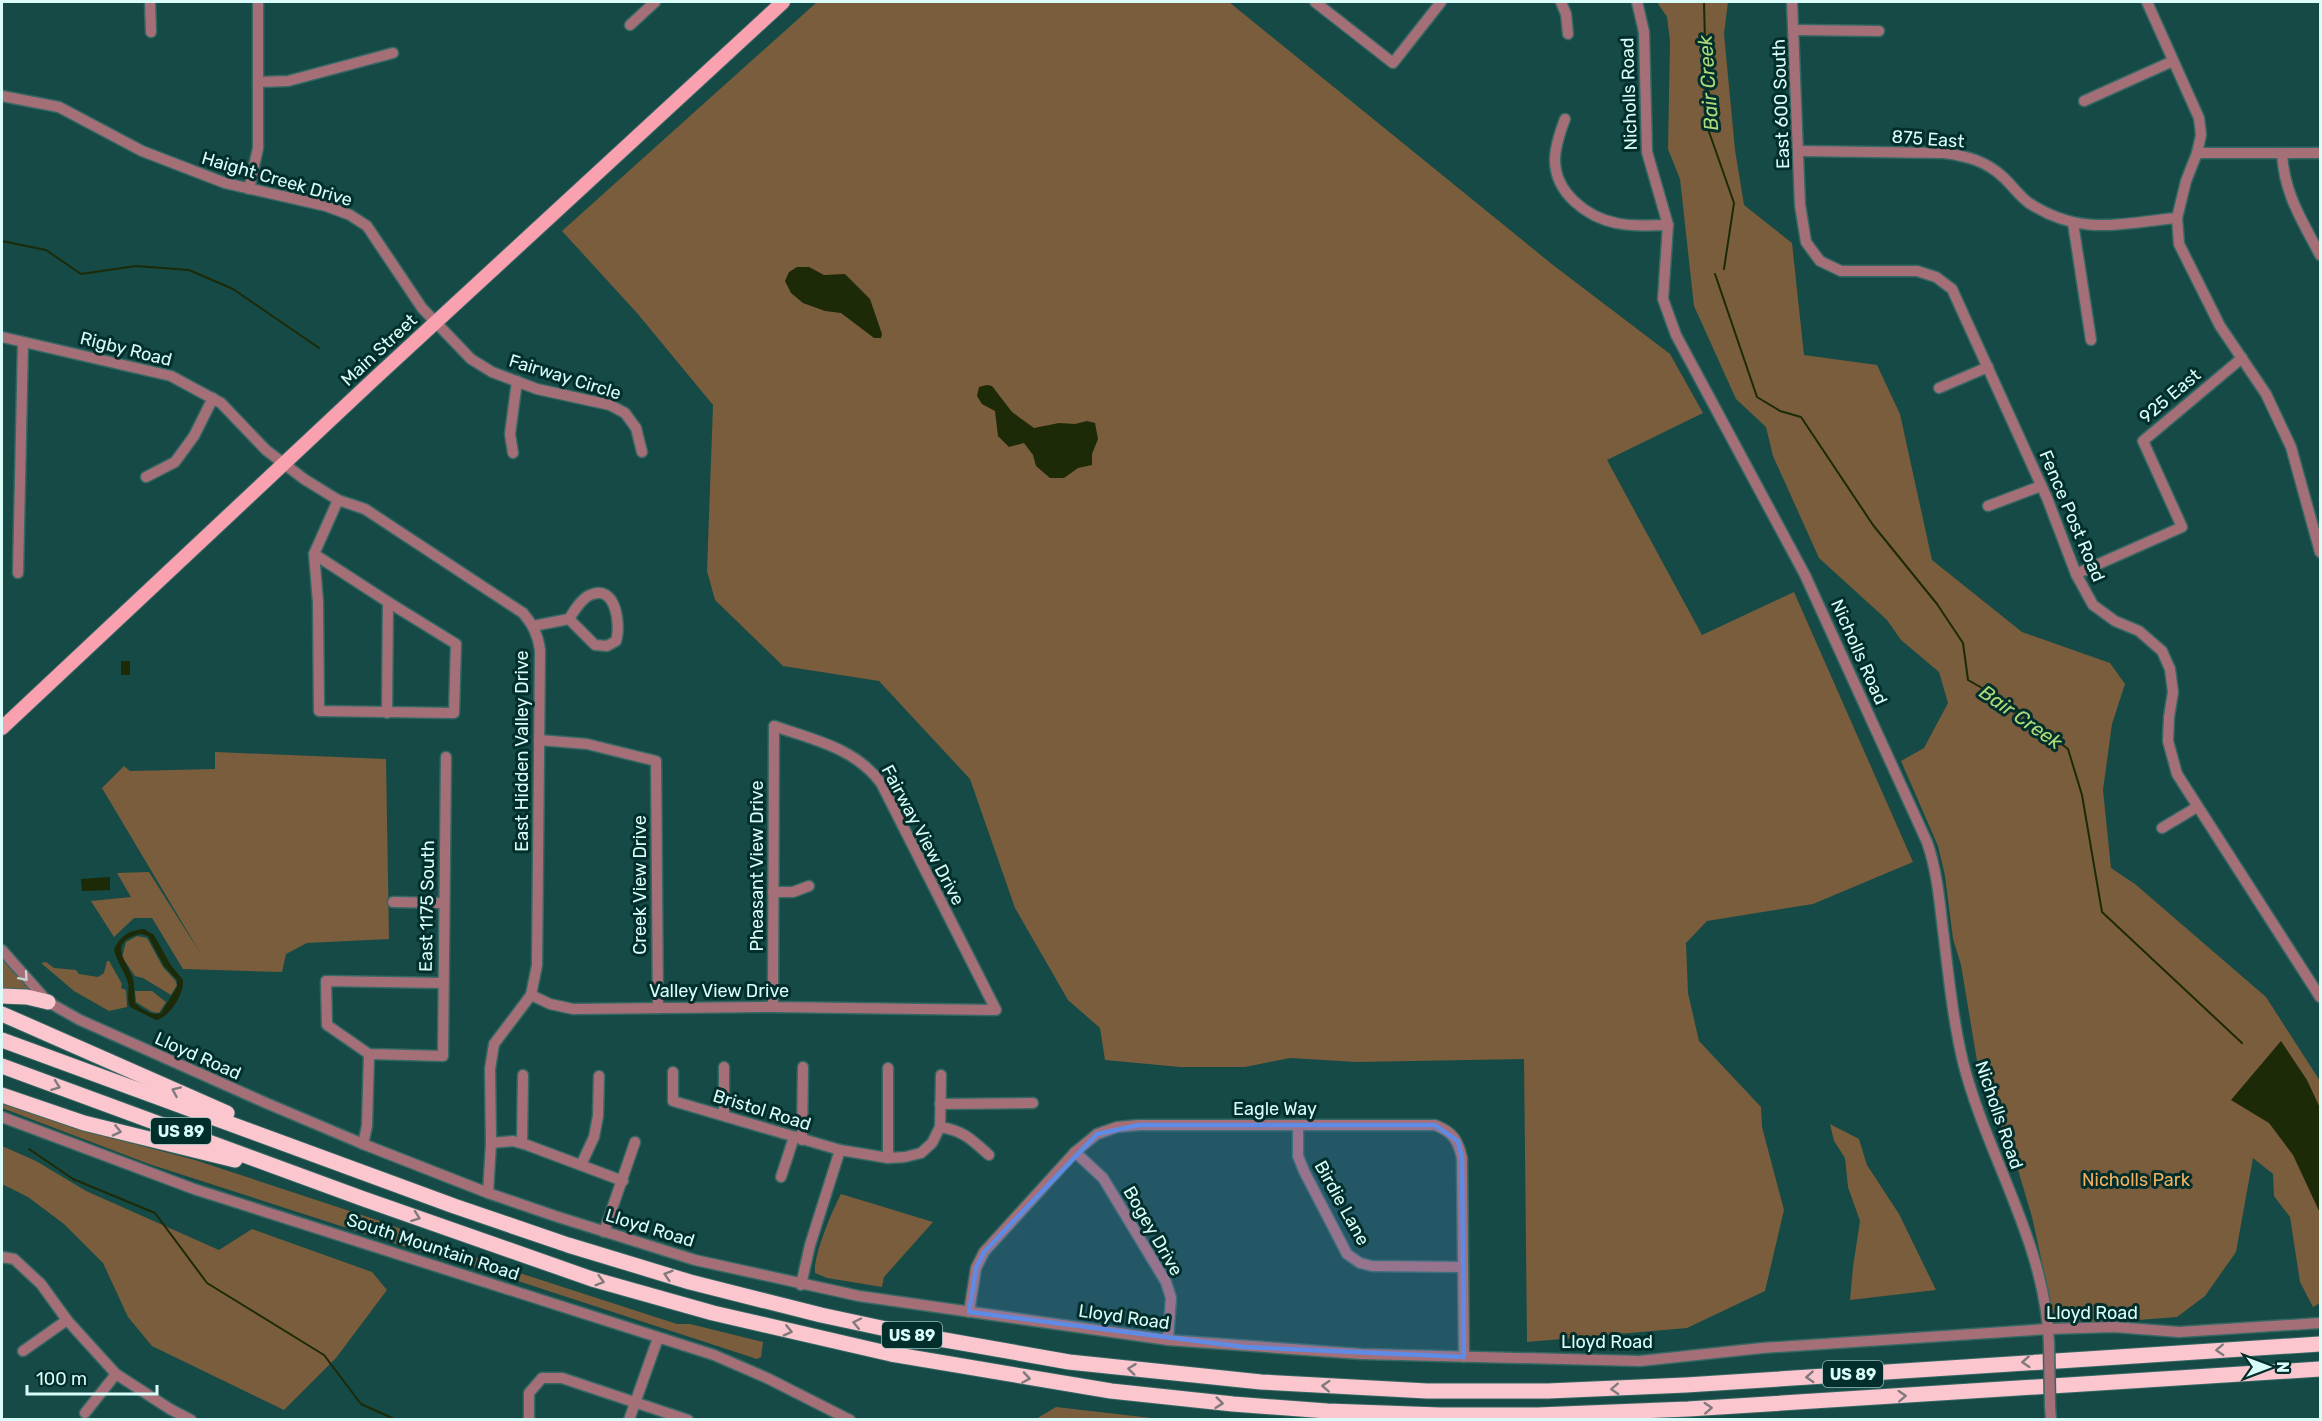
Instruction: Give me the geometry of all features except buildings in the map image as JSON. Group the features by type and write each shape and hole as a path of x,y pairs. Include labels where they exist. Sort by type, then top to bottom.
{"highway":[{"path":"2,996 27,997 48,1002"},
{"path":"2,1014 344,1166"},
{"name":"US 89","path":"2,1040 344,1166 568,1245 690,1282 821,1316 905,1333 1036,1356 1196,1377 1427,1391 1585,1390 2320,1344"},
{"name":"US 89","path":"2,1066 361,1198 592,1279 787,1331 891,1354 1062,1384 1233,1404 1327,1411 1440,1415 1606,1413 2320,1369"},
{"path":"2,1095 75,1121 244,1162 361,1198"}],"main road":[{"name":"Main Street","path":"2,728 435,323 783,2"}],"street":[{"path":"150,2 151,32"},
{"path":"249,189 258,148 258,2"},
{"path":"630,25 655,2"},
{"path":"1321,3 1394,63 1442,2"},
{"path":"1561,2 1566,14 1568,34"},
{"name":"Nicholls Road","path":"1636,2 1644,32 1647,152 1665,207 1668,225 1663,289 1665,308 1671,324 1805,575 1931,852 1938,888 1952,1005 1965,1067 1978,1108 2027,1236 2042,1288 2048,1329 2051,1419"},
{"name":"East 600 South","path":"1792,2 1795,30 1800,205"},
{"path":"2147,2 2199,118 2201,135 2197,153 2186,181 2176,218 2179,244 2220,326 2266,394 2291,447 2320,552"},
{"path":"1795,30 1880,31"},
{"path":"258,81 288,81 393,52"},
{"path":"2084,101 2173,61"},
{"name":"Haight Creek Drive","path":"2,96 59,107 142,151 225,183 326,206 350,215 367,226 397,273 435,323"},
{"path":"1565,119 1558,138 1555,158 1558,179 1569,196 1588,212 1616,223 1668,225"},
{"name":"875 East","path":"1799,151 1944,153 1963,156 1985,163 2028,202 2073,223 2091,226 2117,225 2176,218"},
{"path":"2197,153 2320,153"},
{"path":"2282,153 2283,176 2291,199 2320,255"},
{"name":"Fence Post Road","path":"1800,205 1806,242 1820,261 1841,271 1917,271 1936,277 1952,289 2041,486 2076,574 2093,605 2115,621 2139,631 2162,651 2170,669 2173,692 2168,741 2177,774 2320,997"},
{"path":"2073,223 2091,340"},
{"name":"Fairway Circle","path":"435,323 471,358 492,372 537,389 592,400 625,413 636,428 642,452"},
{"name":"Rigby Road","path":"2,337 171,376 213,398 229,410 266,450 284,465"},
{"path":"18,573 24,342"},
{"name":"925 East","path":"2076,574 2182,527 2143,441 2242,358"},
{"path":"1939,388 1988,367"},
{"path":"513,453 510,434 517,381"},
{"path":"146,477 175,462 194,436 213,398"},
{"name":"East Hidden Valley Drive","path":"284,465 338,500 365,509 438,555 523,613 538,636 540,650 537,966 531,995"},
{"path":"1988,506 2041,486"},
{"path":"314,554 456,644 454,713 319,711 318,602 314,554 338,500"},
{"path":"533,626 568,619 587,596 595,593 605,594 610,599 619,621 616,641 601,647 595,645 568,619"},
{"path":"387,713 388,602"},
{"name":"Pheasant View Drive","path":"772,1007 774,726"},
{"name":"Fairway View Drive","path":"774,726 846,752 871,769 996,1010"},
{"name":"Creek View Drive","path":"539,740 587,744 656,761 658,1008"},
{"name":"East 1175 South","path":"369,1054 443,1056 446,757"},
{"path":"2162,828 2197,807"},
{"path":"773,892 793,892 809,886"},
{"path":"393,902 443,903"},
{"name":"Lloyd Road","path":"2,950 48,1002 80,1020 145,1051 363,1144 488,1193 695,1260 859,1296 1168,1340 1287,1350 1640,1361 1762,1348 2048,1329 2114,1326 2179,1332 2320,1323"},
{"path":"363,1144 367,1126 369,1054 327,1025 326,981 443,982"},
{"path":"488,1193 490,1069 494,1044 531,995"},
{"name":"Valley View Drive","path":"531,995 550,1004 573,1009 772,1007 996,1010"},
{"path":"781,1177 798,1138 803,1067"},
{"path":"724,1068 724,1114"},
{"path":"888,1068 888,1158"},
{"name":"Bristol Road","path":"674,1072 673,1101 724,1114 840,1150 888,1158 921,1153 932,1143 940,1127"},
{"path":"522,1143 523,1075"},
{"path":"941,1075 940,1127 956,1130 968,1136 988,1155"},
{"path":"581,1165 594,1137 599,1076"},
{"path":"940,1104 1033,1103"},
{"name":"South Mountain Road","path":"2,1117 194,1189 714,1355 850,1419"},
{"name":"Eagle Way","path":"969,1312 976,1268 984,1252 1076,1152 1097,1134 1118,1127 1139,1125 1435,1125 1448,1130 1458,1141 1462,1158 1464,1357"},
{"name":"Birdie Lane","path":"1298,1125 1298,1156 1347,1254 1360,1263 1372,1266 1463,1267"},
{"path":"490,1143 513,1141 522,1143 623,1181"},
{"path":"604,1232 635,1142"},
{"path":"801,1285 810,1245 840,1150"},
{"name":"Bogey Drive","path":"1076,1152 1103,1178 1166,1282 1171,1298 1168,1340"},
{"path":"2,1257 14,1259 41,1284 67,1320 117,1374 170,1409 191,1419"},
{"path":"23,1351 67,1320"},
{"path":"629,1419 658,1338"},
{"path":"85,1413 117,1374"},
{"path":"529,1419 529,1393 542,1378 562,1378 688,1419"}],"highlighted area":[{"path":"1139,1125 1435,1125 1458,1141 1462,1158 1464,1357 1244,1347 969,1312 976,1268 984,1252 1097,1134"}],"green space":[{"path":"817,2 1229,2 1553,265 1670,354 1703,413 1607,460 1702,635 1794,592 1913,862 1813,904 1707,921 1686,943 1688,993 1699,1041 1761,1107 1762,1127 1784,1210 1765,1291 1687,1328 1527,1342 1524,1059 1357,1062 1290,1058 1245,1067 1180,1067 1105,1060 1100,1028 1068,1000 1015,908 970,779 879,681 783,666 715,600 707,571 713,405 637,313 562,231"},
{"name":"Nicholls Park","path":"1657,2 1728,2 1724,34 1735,150 1744,205 1792,243 1804,355 1877,365 1900,414 1932,560 2022,632 2110,663 2125,684 2112,724 2103,790 2111,868 2135,884 2266,997 2320,1081 2320,1303 2313,1307 2300,1282 2290,1217 2274,1196 2273,1174 2253,1158 2236,1252 2205,1296 2177,1317 2112,1322 2063,1320 2053,1313 2032,1217 2018,1170 1978,1067 1961,965 1953,939 1945,876 1938,846 1901,761 1924,748 1948,703 1939,672 1901,640 1887,620 1819,558 1773,456 1766,427 1736,399 1694,306 1680,179 1668,149 1670,41 1667,17"},
{"path":"215,752 386,759 389,939 307,943 286,954 282,972 183,969 152,918 134,918 114,937 91,901 131,897 117,873 149,872 202,956 102,788 124,766 130,771 215,769"},
{"path":"137,936 147,938 163,967 175,980 177,985 171,995 143,978 135,976 122,957 126,942"},
{"path":"2,958 29,989 2,988"},
{"path":"107,961 122,984 121,988 126,990 127,1007 109,1011 74,991 41,963 46,962 54,968 76,970 79,974 98,977 104,973"},
{"path":"135,991 152,991 166,1002 159,1013 152,1012 136,1002"},
{"path":"2,1102 89,1132 195,1160 380,1221 501,1267 677,1324 690,1324 763,1342 761,1357 757,1359 149,1164 2,1108"},
{"path":"1830,1124 1859,1139 1867,1165 1899,1214 1936,1290 1850,1300 1860,1221 1848,1187 1845,1158 1834,1141"},
{"path":"2,1146 36,1161 86,1191 219,1250 252,1229 372,1272 387,1290 336,1358 284,1410 152,1346 128,1317 103,1263 64,1224 28,1197 2,1184"},
{"path":"841,1194 933,1222 884,1277 882,1287 827,1278 815,1273 820,1245"},
{"path":"1056,1407 1160,1419 1036,1419"}],"shaded area":[{"path":"797,267 809,267 824,275 845,274 870,299 882,334 881,338 874,338 841,313 825,311 803,303 791,293 785,281 789,272"},
{"path":"992,386 1012,412 1034,428 1059,423 1075,424 1087,421 1095,423 1098,439 1092,454 1092,465 1078,468 1064,478 1050,478 1036,466 1033,455 1024,443 1009,447 998,436 995,411 982,404 977,396 979,387"},
{"path":"121,661 130,661 130,675 121,675"},
{"path":"110,877 110,890 82,891 81,879"},
{"path":"144,929 154,935 170,964 183,980 181,992 171,1010 156,1020 130,1007 128,982 114,949 122,937","holes":["140,934 148,936 164,966 177,980 177,987 161,1013 158,1014 147,1012 135,1003 133,979 121,947 130,938"]},
{"path":"2281,1041 2307,1080 2320,1108 2320,1213 2293,1155 2269,1123 2231,1100"}],"waterway":[{"name":"Bair Creek","path":"1704,2 1707,126 1734,203 1724,269"},
{"path":"2,241 46,250 81,274 136,266 189,270 233,289 319,348"},
{"name":"Bair Creek","path":"1715,274 1757,397 1780,411 1801,417 1873,525 1937,604 1963,643 1968,680 2012,705 2068,749 2082,795 2102,912 2242,1043"},
{"path":"29,1149 73,1179 155,1213 207,1283 324,1355 361,1404 392,1418"}]}
